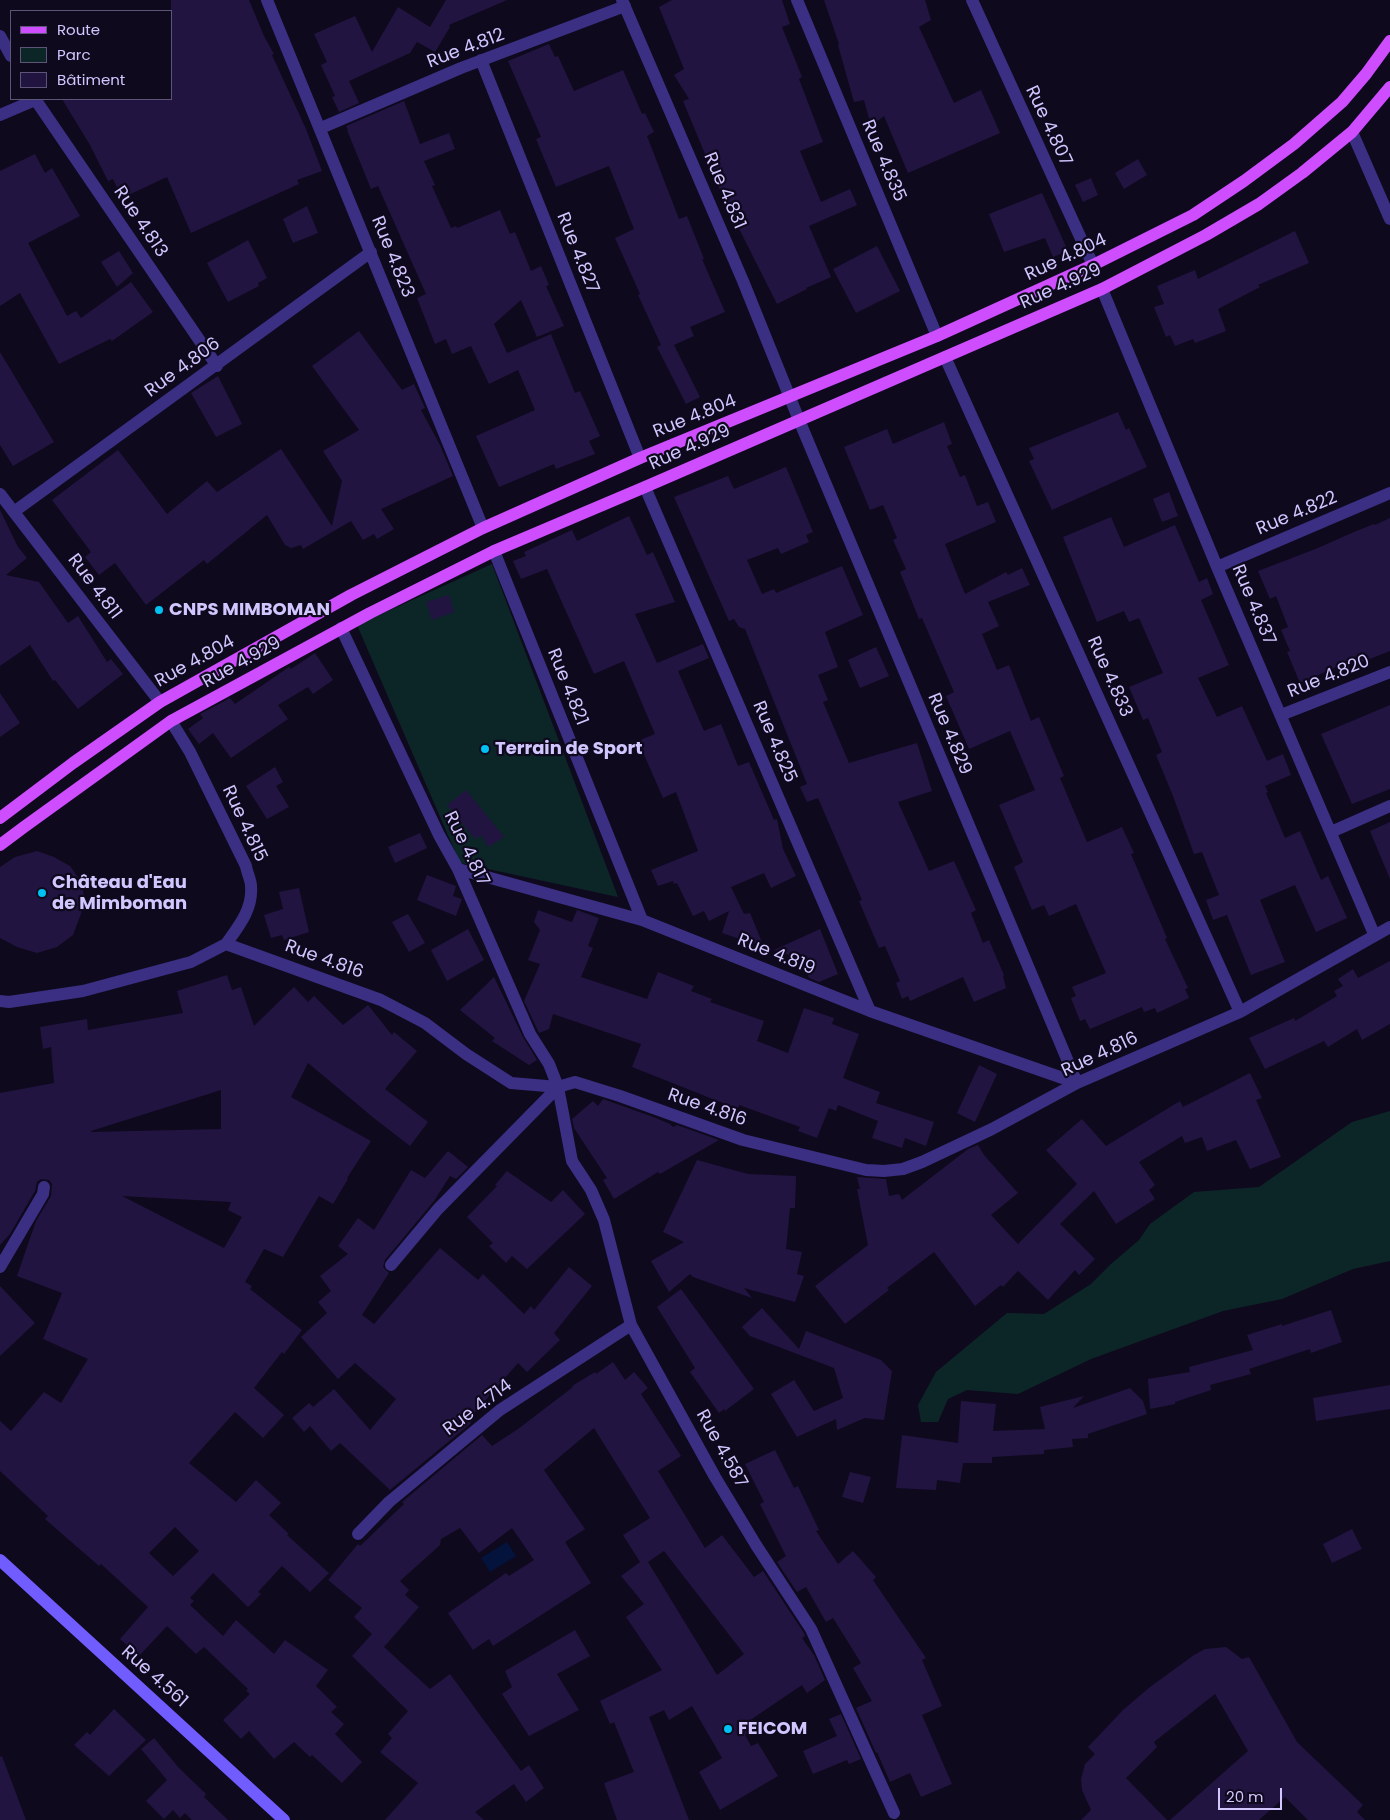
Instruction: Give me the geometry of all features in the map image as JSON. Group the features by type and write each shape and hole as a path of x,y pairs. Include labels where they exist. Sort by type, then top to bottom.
{"main road":[{"name":"Rue 4.804","path":"0,818 73,762 160,702 351,595 483,528 640,458 937,336 1093,266 1193,215 1244,182 1294,144 1342,102 1366,74 1390,41"},
{"name":"Rue 4.929","path":"0,845 171,721 341,628 494,550 645,487 1102,288 1206,235 1258,204 1302,173 1352,132 1390,87"},
{"name":"Rue 4.561","path":"0,1560 284,1820"}],"street":[{"name":"Rue 4.823","path":"267,0 483,528"},
{"name":"Rue 4.835","path":"796,0 937,336"},
{"name":"Rue 4.807","path":"972,0 1093,266"},
{"name":"Rue 4.812","path":"320,128 624,3"},
{"name":"Rue 4.831","path":"624,3 744,281 790,397"},
{"path":"0,36 10,54"},
{"name":"Rue 4.827","path":"482,60 640,458"},
{"path":"0,115 35,100"},
{"name":"Rue 4.813","path":"35,100 217,366"},
{"path":"1352,132 1390,219"},
{"name":"Rue 4.806","path":"15,511 217,366 371,252"},
{"name":"Rue 4.837","path":"1102,288 1217,567 1374,934"},
{"name":"Rue 4.833","path":"946,357 1240,1012"},
{"name":"Rue 4.829","path":"790,397 1077,1084"},
{"name":"Rue 4.825","path":"645,487 870,1012"},
{"name":"Rue 4.822","path":"1217,567 1390,493"},
{"name":"Rue 4.811","path":"0,494 15,511 160,702"},
{"name":"Rue 4.821","path":"494,550 642,920"},
{"name":"Rue 4.817","path":"341,628 439,835 458,869 530,1034 549,1064 558,1087"},
{"name":"Rue 4.820","path":"1281,715 1390,672"},
{"name":"Rue 4.815","path":"171,721 203,776 246,866 251,885 250,904 241,923 226,944"},
{"path":"1331,832 1390,806"},
{"name":"Rue 4.819","path":"458,869 642,920 870,1012 1077,1084"},
{"name":"Rue 4.816","path":"226,944 381,1000 425,1023 466,1054 511,1083 558,1087 575,1082 743,1140 866,1170 884,1171 903,1169 922,1162 992,1129 1077,1084 1240,1012 1374,934 1390,927"},
{"path":"0,1001 9,1002 83,991 191,962 226,944"},
{"path":"391,1265 438,1209 558,1087"},
{"name":"Rue 4.587","path":"558,1087 572,1161 590,1190 604,1220 631,1325 715,1477 756,1545 811,1629 894,1813"},
{"path":"0,1267 43,1194 44,1187"},
{"name":"Rue 4.714","path":"358,1534 389,1502 500,1410 631,1325"}],"green space":[{"path":"492,564 618,897 460,863 357,625"},
{"path":"1390,1111 1390,1261 1353,1269 1282,1299 1223,1311 1091,1359 1018,1394 967,1390 948,1399 938,1422 921,1422 918,1405 936,1372 1007,1313 1044,1314 1091,1284 1139,1240 1150,1224 1194,1192 1259,1187 1352,1122"}],"water":[{"path":"507,1542 516,1556 490,1572 481,1558"}],"building":[{"path":"171,0 249,0 264,36 274,54 272,55 306,129 322,171 297,180 299,184 191,233 167,177 122,198 113,179 108,181 90,145 63,100 172,100"},
{"path":"446,0 507,0 449,25 450,27 435,52 417,42 410,53 349,81 359,103 339,112 332,97 335,96 321,65 327,62 314,34 355,16 372,52 398,7 430,27"},
{"path":"672,0 782,0 790,24 782,27 802,77 799,79 823,142 800,151 821,202 850,189 857,205 809,226 831,277 777,304 722,195 683,101 689,99 674,75 684,69 659,7"},
{"path":"824,0 925,0 931,20 919,27 954,103 981,90 1000,133 908,173 884,116 871,126 864,100 854,102 839,44"},
{"path":"549,44 555,57 558,56 574,91 623,70 642,114 645,113 654,132 647,136 679,219 687,216 704,259 702,259 725,312 690,327 694,336 674,345 700,397 686,404 657,347 661,345 615,238 634,229 609,166 556,187 536,139 541,137 508,61"},
{"path":"404,101 420,144 449,133 455,149 424,161 435,185 432,186 451,228 456,226 457,228 500,210 510,234 515,232 531,271 541,266 549,285 546,286 564,326 537,337 521,300 494,324 507,353 551,334 575,393 580,391 600,436 589,441 595,454 556,469 554,464 499,487 476,436 535,410 518,370 489,384 471,346 452,354 446,339 435,344 417,298 426,294 378,186 371,189 346,126"},
{"path":"35,154 45,173 52,168 80,216 28,243 67,316 76,311 81,318 131,282 153,312 112,341 110,339 59,364 20,293 0,306 0,171"},
{"path":"1138,159 1147,175 1124,189 1115,173"},
{"path":"1091,178 1098,195 1083,202 1075,185"},
{"path":"1042,193 1068,251 1053,257 1045,238 1004,252 989,214"},
{"path":"307,206 318,233 293,243 283,219"},
{"path":"1295,231 1309,263 1258,285 1260,287 1218,309 1226,331 1195,343 1193,339 1175,346 1170,335 1166,337 1154,307 1164,304 1157,286 1195,270 1198,279"},
{"path":"248,240 267,278 258,283 259,286 228,302 207,263"},
{"path":"877,246 900,291 856,313 833,269"},
{"path":"119,251 133,273 117,287 101,262"},
{"path":"359,331 402,390 414,384 425,408 421,410 440,445 453,476 381,509 394,529 377,539 374,534 363,540 351,521 303,549 301,545 291,548 285,545 267,515 207,564 204,560 146,605 115,563 99,575 85,557 91,552 52,500 118,450 167,514 207,481 217,492 281,449 332,526 342,481 323,451 359,430 312,366"},
{"path":"0,352 54,442 13,466 0,445"},
{"path":"218,376 242,424 216,437 191,393"},
{"path":"1118,412 1126,430 1129,428 1147,467 1052,510 1029,461 1034,459 1029,448"},
{"path":"944,422 952,444 947,446 960,477 965,475 977,506 988,502 996,522 945,544 965,594 1006,572 1008,575 1022,568 1030,585 988,602 999,626 982,634 997,670 1009,665 1031,721 1039,717 1064,776 1060,778 1087,842 1122,827 1134,853 1131,854 1167,938 1165,939 1188,988 1185,989 1189,998 1157,1013 1155,1008 1144,1012 1142,1007 1090,1029 1085,1019 1080,1021 1071,998 1076,996 1072,987 1106,973 1076,904 1049,916 1044,905 1032,910 1014,867 1023,862 999,805 1035,790 1010,731 969,749 946,696 954,692 922,618 919,619 900,572 906,569 893,540 897,538 883,505 870,510 844,447 887,429 893,444"},
{"path":"786,467 813,532 806,535 809,542 781,554 778,548 747,560 762,594 774,589 776,593 842,566 863,615 825,632 838,667 818,675 828,700 823,702 849,763 917,743 932,791 898,802 929,871 954,861 976,910 971,913 983,943 989,940 1004,975 1006,988 974,1002 963,977 910,1001 908,996 902,999 896,983 900,981 885,946 879,948 859,901 862,900 818,798 807,802 800,787 807,784 745,629 739,627 734,619 729,621 674,497 728,476 734,489"},
{"path":"1169,492 1178,516 1162,522 1153,499"},
{"path":"0,510 18,547 27,558 6,575 39,582 68,623 78,616 107,662 111,659 123,674 78,709 55,680 53,681 30,645 0,666"},
{"path":"629,516 647,555 653,552 675,602 635,614 657,663 703,644 709,658 678,671 704,731 721,724 738,766 749,762 774,820 777,819 783,849 796,876 771,888 764,873 731,887 744,914 750,913 764,947 722,933 729,911 709,921 704,911 693,916 677,883 674,884 673,881 658,886 651,870 698,851 676,792 663,798 638,741 655,734 624,661 594,674 547,569 521,579 513,561 526,556 524,552 572,530 577,541"},
{"path":"1111,517 1124,547 1175,525 1199,582 1207,578 1213,594 1201,600 1229,665 1198,678 1217,717 1242,706 1267,761 1283,754 1291,775 1265,786 1268,792 1266,793 1285,838 1300,831 1321,880 1328,876 1347,918 1316,932 1295,885 1260,900 1285,962 1251,975 1227,915 1213,920 1206,900 1219,895 1202,852 1194,854 1156,755 1162,752 1148,718 1143,720 1129,687 1163,673 1139,618 1129,622 1124,611 1097,622 1063,537"},
{"path":"1390,518 1390,651 1352,666 1350,661 1300,683 1287,652 1290,651 1281,630 1288,627 1276,596 1270,599 1258,571"},
{"path":"449,595 454,612 432,620 426,602"},
{"path":"876,647 889,676 860,688 848,660"},
{"path":"315,653 333,680 313,694 308,687 278,705 288,719 231,758 213,733 199,744 188,729 203,718 200,714 230,698 235,704 289,667 291,669"},
{"path":"0,693 20,723 0,737"},
{"path":"1390,705 1390,789 1352,804 1321,734"},
{"path":"275,767 283,782 276,786 289,807 267,819 246,786"},
{"path":"466,790 504,837 488,847 481,835 475,839 447,805"},
{"path":"1390,822 1390,879 1370,831"},
{"path":"420,833 427,848 395,863 388,847"},
{"name":"Château d'Eau de Mimboman","path":"37,851 54,857 70,866 82,883 85,903 73,935 57,947 37,953 17,947 0,938 0,867 15,857"},
{"path":"427,875 456,886 453,896 462,899 456,916 417,900"},
{"path":"299,888 309,932 284,940 282,935 271,938 264,915 283,909 279,892"},
{"path":"538,910 572,922 577,910 599,918 588,946 593,948 581,977 647,999 658,972 694,986 691,991 712,999 710,1002 764,1021 757,1041 788,1053 804,1008 834,1018 832,1024 859,1034 843,1078 880,1092 876,1103 934,1122 926,1146 905,1138 902,1148 872,1138 878,1121 838,1105 836,1111 829,1108 817,1138 798,1131 800,1127 739,1105 738,1109 632,1067 641,1044 553,1014 549,1029 539,1033 524,1001 540,964 528,960 540,930 534,922"},
{"path":"408,914 425,943 409,952 392,922"},
{"path":"468,929 484,960 447,981 431,950"},
{"path":"820,929 838,974 819,982 809,978 801,959 774,950"},
{"path":"1390,961 1390,1024 1362,1040 1357,1029 1328,1047 1324,1041 1265,1069 1249,1038 1294,1018 1295,1021 1337,996 1334,991 1343,986 1338,979 1353,969 1358,978"},
{"path":"227,975 232,990 241,987 254,1026 294,987 308,1002 314,996 343,1025 368,1005 392,1035 394,1032 417,1051 385,1089 428,1122 410,1146 308,1063 291,1097 371,1141 333,1204 319,1196 283,1257 264,1249 245,1282 252,1286 250,1289 302,1330 254,1388 284,1415 263,1438 235,1412 189,1463 236,1502 256,1480 281,1503 269,1515 289,1534 287,1535 329,1573 310,1592 282,1566 258,1592 261,1594 248,1607 213,1573 190,1598 194,1601 190,1605 223,1636 236,1620 274,1654 285,1640 328,1670 316,1686 337,1707 331,1712 344,1724 335,1734 362,1762 342,1783 312,1755 310,1757 294,1742 274,1759 249,1731 241,1739 223,1720 250,1694 246,1691 248,1689 204,1647 196,1654 167,1626 139,1656 120,1639 148,1607 101,1564 99,1566 45,1519 48,1516 0,1471 0,1421 11,1431 44,1392 61,1403 88,1359 43,1339 62,1293 17,1276 36,1221 51,1196 52,1184 49,1180 41,1179 37,1182 35,1191 10,1234 0,1245 0,1093 54,1083 51,1047 43,1049 40,1027 87,1019 88,1030 183,1013 177,991","holes":["221,1090 221,1129 91,1132 91,1131","122,1196 231,1202 228,1210 242,1217 224,1248","175,1527 199,1551 173,1576 149,1553"]},
{"path":"494,977 523,1037 537,1060 529,1065 492,1041 495,1038 460,1010"},
{"path":"979,1065 997,1074 975,1122 957,1113"},
{"path":"1250,1073 1262,1098 1256,1100 1281,1157 1250,1169 1236,1140 1207,1151 1202,1137 1185,1143 1182,1136 1139,1162 1155,1185 1149,1190 1155,1199 1116,1224 1094,1191 1060,1224 1095,1259 1079,1275 1075,1270 1048,1300 1018,1271 1003,1287 1001,1285 975,1306 934,1252 887,1288 889,1290 845,1324 815,1286 868,1245 857,1189 860,1189 857,1177 886,1179 889,1196 899,1194 902,1200 968,1149 978,1145 984,1155 1018,1193 991,1215 1018,1244 1077,1184 1046,1150 1082,1119 1106,1146 1180,1101 1183,1107"},
{"path":"603,1099 656,1118 673,1127 677,1125 719,1140 660,1174 658,1172 614,1199 603,1180 607,1178 574,1128 572,1119 593,1101 598,1106"},
{"path":"448,1151 468,1167 456,1179 450,1176 434,1201 385,1260 383,1267 389,1273 362,1315 374,1324 440,1248 478,1280 483,1274 524,1314 531,1306 534,1310 569,1267 592,1286 554,1333 560,1340 527,1372 518,1363 468,1420 471,1423 390,1490 340,1443 331,1451 310,1426 304,1432 292,1418 309,1403 313,1407 334,1389 370,1430 396,1399 355,1363 338,1379 301,1337 327,1313 318,1302 331,1291 320,1276 348,1254 338,1246 358,1218 374,1230 411,1170 425,1178"},
{"path":"697,1160 748,1174 796,1176 795,1208 790,1208 786,1249 802,1252 797,1274 804,1276 795,1302 744,1288 752,1298 693,1277 690,1274 669,1292 651,1261 684,1242 663,1232"},
{"path":"507,1171 551,1202 563,1190 585,1214 527,1269 512,1256 506,1263 489,1246 493,1243 467,1217 497,1186 495,1185"},
{"path":"0,1286 35,1323 0,1356"},
{"path":"681,1289 754,1389 725,1411 724,1409 719,1413 690,1372 695,1368 657,1307"},
{"path":"762,1308 799,1349 806,1331 881,1360 892,1371 884,1420 865,1418 837,1430 836,1419 797,1437 771,1394 794,1380 814,1411 843,1398 834,1368 750,1336 742,1327"},
{"path":"1331,1310 1342,1342 1311,1353 1310,1349 1249,1369 1251,1374 1210,1385 1211,1390 1175,1402 1175,1404 1150,1409 1148,1379 1190,1372 1189,1367 1253,1350 1247,1335"},
{"path":"613,1362 625,1380 634,1372 648,1388 641,1394 681,1456 658,1471 705,1548 722,1535 754,1577 763,1571 804,1633 805,1636 802,1638 814,1655 825,1680 807,1693 802,1685 746,1723 751,1731 745,1735 751,1746 758,1743 778,1776 720,1810 699,1772 722,1758 692,1706 669,1720 664,1710 649,1717 689,1820 617,1820 604,1783 634,1772 614,1722 610,1724 600,1701 662,1670 626,1617 644,1604 621,1576 640,1562 623,1535 650,1518 594,1428 544,1470 585,1529 565,1542 591,1583 493,1646 489,1639 473,1650 448,1613 506,1573 509,1576 534,1560 512,1528 479,1553 460,1528 441,1539 440,1545 400,1581 409,1590 405,1595 419,1607 384,1647 430,1689 450,1674 521,1771 529,1765 544,1788 526,1802 514,1784 475,1812 484,1820 385,1820 418,1783 380,1752 392,1738 388,1734 408,1711 352,1656 372,1634 354,1617 362,1608 328,1580 358,1544 360,1546 404,1504 402,1502 482,1435 492,1446 518,1429 572,1386 595,1372 596,1374","holes":["664,1551 744,1654 717,1675 648,1562"]},
{"path":"1390,1385 1390,1409 1316,1421 1313,1398"},
{"path":"1130,1388 1143,1401 1147,1414 1088,1434 1088,1438 1072,1439 1073,1447 1044,1450 1044,1454 992,1457 992,1463 963,1463 960,1483 937,1480 936,1490 896,1488 902,1435 958,1443 961,1401 996,1404 993,1431 1045,1429 1040,1407 1084,1396 1073,1408"},
{"path":"775,1450 794,1488 798,1486 819,1530 816,1531 838,1564 853,1551 876,1577 873,1580 926,1658 922,1660 942,1706 922,1715 952,1784 921,1797 910,1773 890,1782 856,1708 872,1701 853,1668 861,1663 833,1618 826,1622 806,1587 797,1592 777,1562 786,1556 760,1504 764,1502 745,1464"},
{"path":"850,1472 871,1477 863,1503 842,1497"},
{"path":"1352,1529 1362,1549 1332,1563 1323,1544"},
{"path":"575,1630 590,1656 557,1674 579,1710 529,1736 502,1694 512,1687 505,1671"},
{"path":"1226,1647 1242,1659 1249,1657 1297,1742 1363,1805 1357,1812 1365,1820 1308,1820 1285,1797 1259,1820 1170,1820 1248,1751 1215,1694 1154,1742 1157,1747 1126,1778 1167,1820 1081,1820 1091,1810 1082,1790 1081,1779 1085,1764 1095,1754 1088,1747 1123,1710 1150,1687 1194,1655 1205,1649"},
{"path":"114,1709 146,1740 109,1776 74,1745 87,1732 90,1735"},
{"path":"841,1714 861,1759 849,1764 847,1760 813,1774 803,1751 837,1736 829,1719"},
{"path":"154,1738 179,1768 206,1794 204,1797 228,1820 192,1820 185,1813 180,1818 173,1810 164,1819 146,1801 167,1780 141,1749"},
{"path":"2,1756 26,1820 0,1820 0,1757"}],"place":[{"name":"CNPS MIMBOMAN","path":"159,610"},
{"name":"Terrain de Sport","path":"485,749"},
{"name":"Château d'Eau de Mimboman","path":"42,893"},
{"name":"FEICOM","path":"728,1729"}]}
